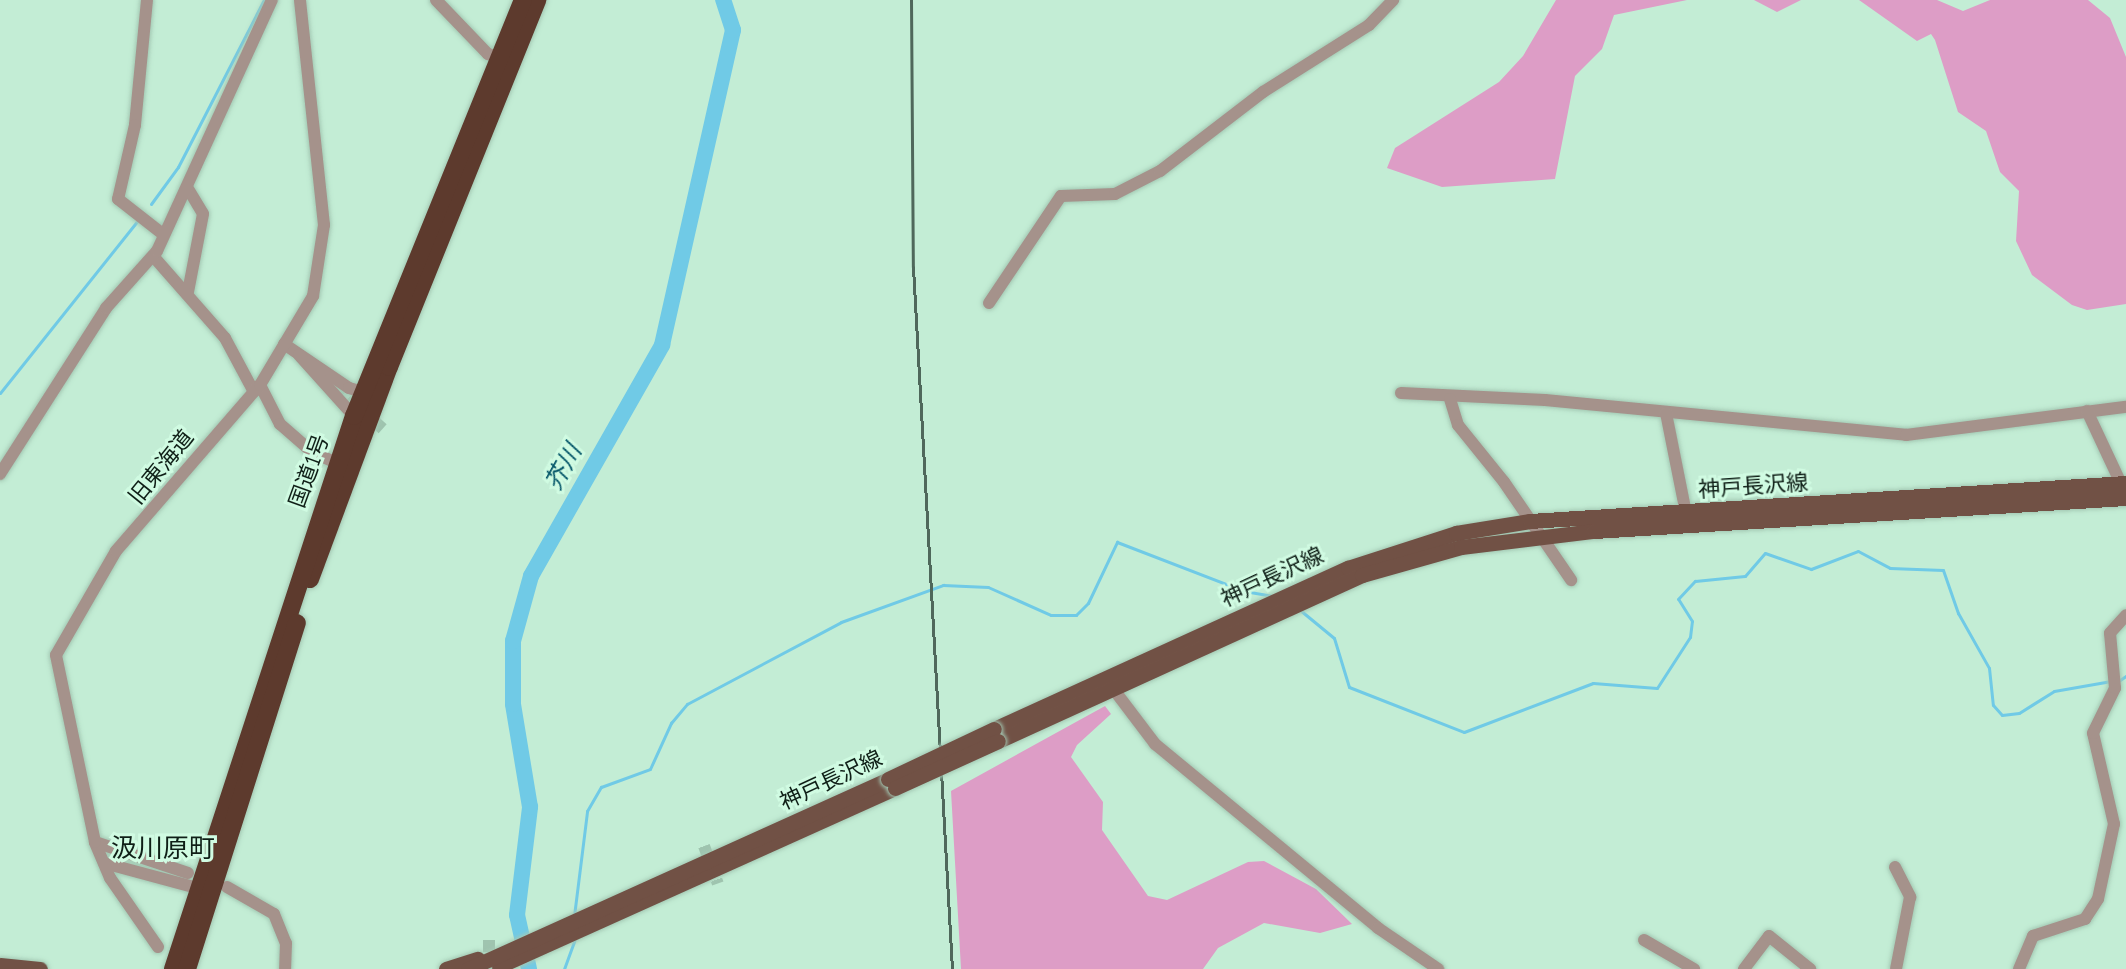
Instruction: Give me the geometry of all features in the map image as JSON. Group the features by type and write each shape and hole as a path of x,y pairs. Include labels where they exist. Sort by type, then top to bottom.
{"highway":[{"name":"国道1号","path":"173,969 192,881 354,416 524,0"},
{"name":"国道1号","path":"188,969 335,507 537,0"}],"main road":[{"name":"神戸長沢線","path":"1109,685 1222,625 1348,568 1456,532 1530,521 2125,489"},
{"name":"神戸長沢線","path":"446,969 501,965 603,914 996,735 1237,632 1362,575 1461,547 1543,536 2125,489"},
{"name":"神戸長沢線","path":"468,969 501,965 591,927 603,914"},
{"path":"0,965 39,969"}],"street":[{"path":"147,0 135,124 118,199 164,235"},
{"path":"0,474 106,308 153,256 272,0"},
{"name":"旧東海道","path":"158,947 104,863 95,842 56,655 116,551 257,388 313,296 324,239 300,0"},
{"path":"436,0 488,54 500,58"},
{"path":"989,303 1061,196 1115,194 1160,171 1263,92 1369,25 1394,0"},
{"path":"187,187 204,214 188,292"},
{"path":"153,256 188,292 225,338 280,424 312,452 337,463"},
{"path":"284,344 363,392"},
{"path":"298,354 335,386"},
{"path":"298,354 354,416"},
{"path":"1401,393 1450,399 1526,399 1906,435 2126,407"},
{"path":"1450,399 1458,425 1543,536 1571,580"},
{"path":"2087,411 2125,489"},
{"path":"1666,413 1686,513"},
{"path":"2019,969 2033,936 2085,919 2098,899 2114,824 2093,733 2115,683 2110,633 2126,615"},
{"path":"1109,685 1155,744 1378,928 1438,969"},
{"path":"95,842 192,881"},
{"path":"104,863 192,881"},
{"path":"1895,867 1910,897 1896,969"},
{"path":"227,887 258,901 284,932 285,969"},
{"path":"1744,969 1769,936 1810,969"},
{"path":"1644,940 1694,969"}],"shaded area":[{"path":"1556,0 1687,0 1614,15 1602,49 1575,76 1555,179 1442,187 1387,168 1395,148 1499,82 1523,56"},
{"path":"1754,0 1801,0 1777,12"},
{"path":"1859,0 1937,0 1963,11 1990,0 2088,0 2110,18 2126,57 2126,304 2087,310 2072,305 2032,275 2016,241 2019,191 2000,172 1986,131 1958,112 1935,40 1931,34 1917,41"},
{"path":"1105,706 1111,714 1077,745 1071,757 1103,802 1102,830 1148,896 1167,900 1248,862 1264,861 1316,889 1352,924 1320,933 1264,923 1218,948 1203,969 961,969 951,791"}],"waterway":[{"path":"151,204 178,167 264,0"},
{"name":"芥川","path":"529,969 517,915 530,807 513,704 513,641 531,576 662,345 733,30 723,0"},
{"path":"0,393 139,219"},
{"path":"574,916 587,811 601,787 650,769 671,723 687,704 841,622 943,585 988,587 1051,615 1076,615 1088,603 1117,542 1244,591 1273,596"},
{"path":"1300,610 1334,638 1349,687 1464,732 1593,683 1657,688 1690,637 1692,621 1678,599 1695,581 1745,576 1765,553 1811,569 1858,551 1890,568 1943,570 1958,613 1989,668 1993,705 2002,715 2019,713 2054,691 2111,681"},
{"path":"2117,682 2126,676"},
{"path":"564,969 575,938"}],"tunnel":[{"path":"335,386 383,429"},
{"path":"704,846 718,884"},
{"path":"489,940 489,969"}],"railway":[{"path":"911,0 913,267 952,969"}],"district":[{"name":"汲川原町","path":"163,848"}]}
